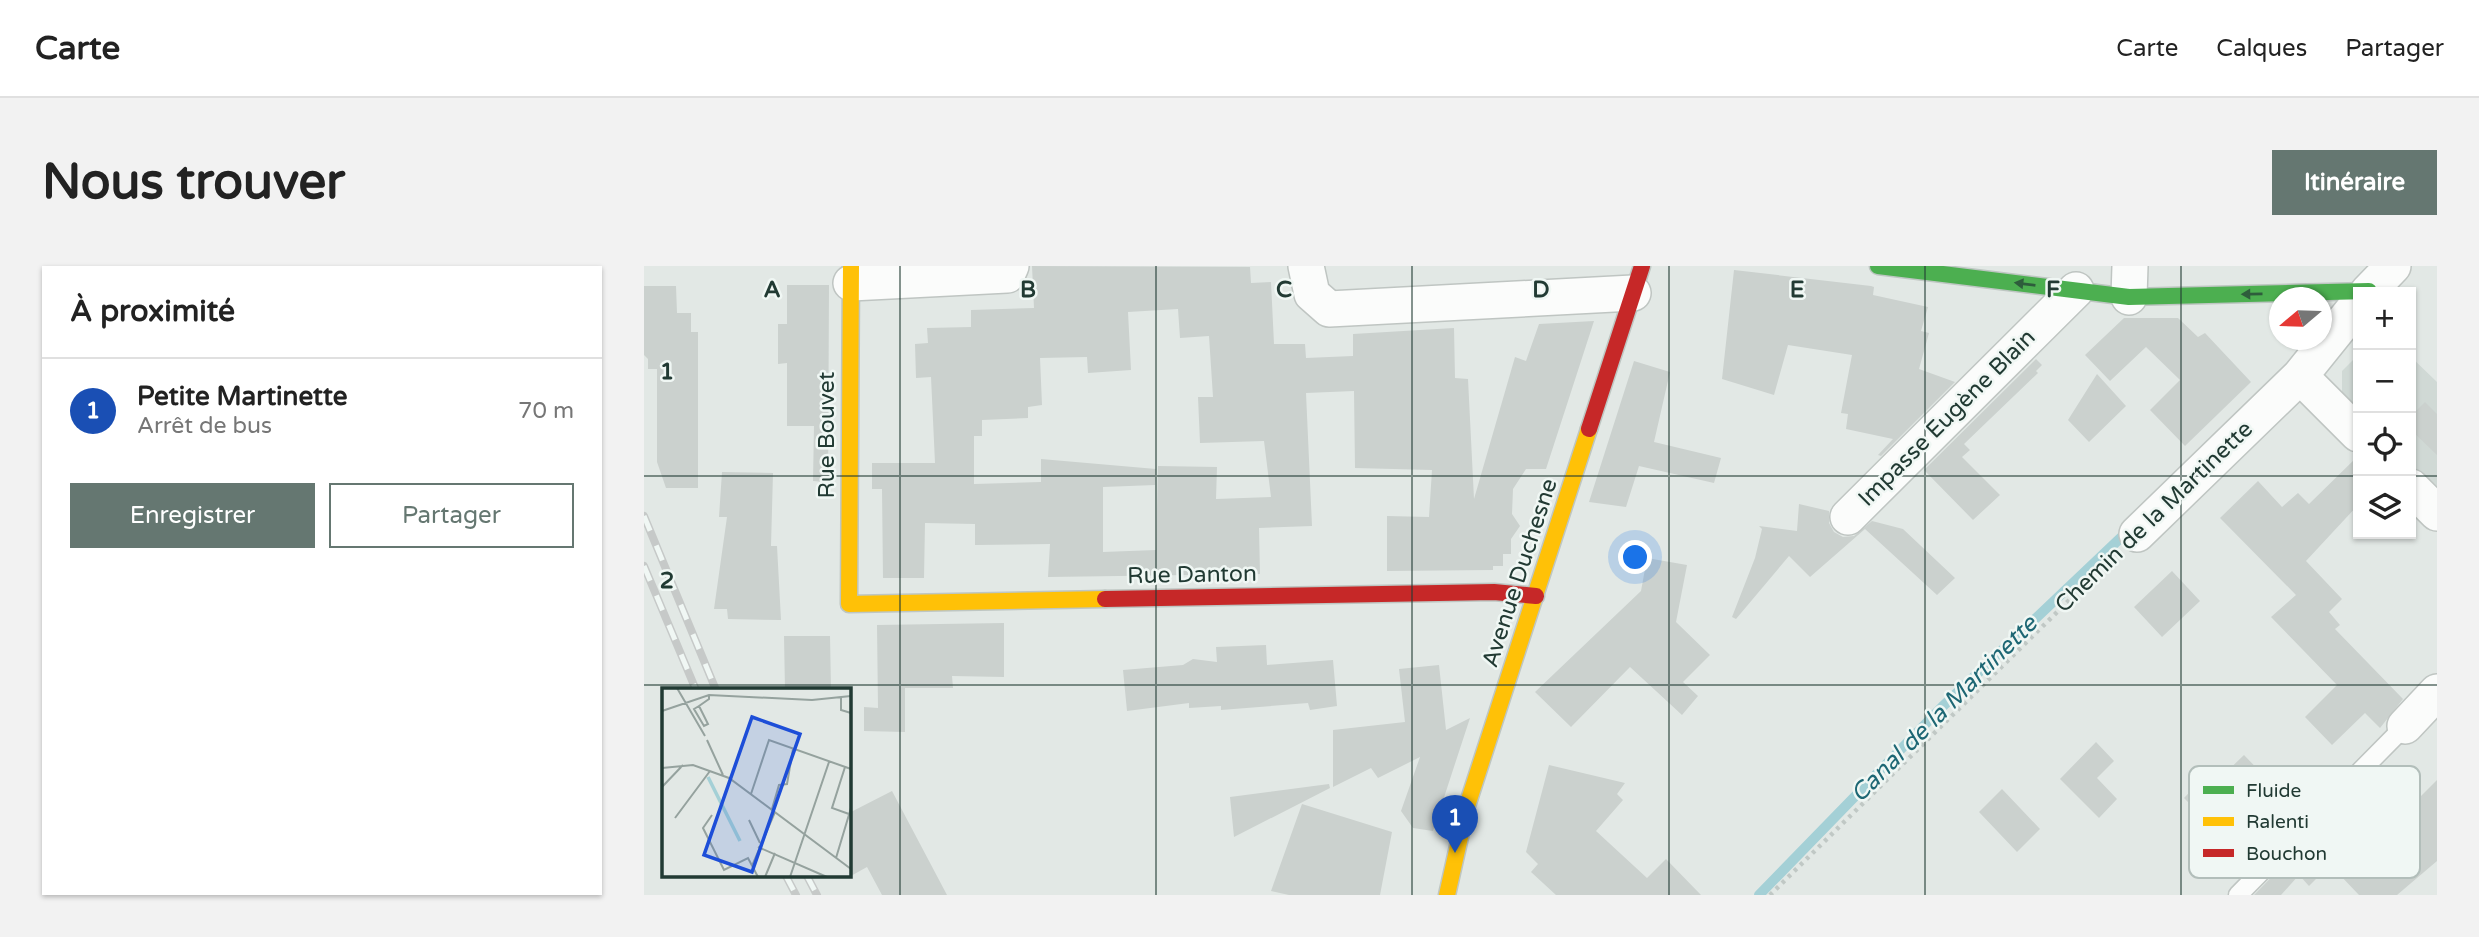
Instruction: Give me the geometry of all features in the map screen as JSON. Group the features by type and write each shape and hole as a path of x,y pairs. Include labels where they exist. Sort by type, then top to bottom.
{"street":[{"path":"851,274 1007,275 1011,266"},
{"path":"1306,266 1312,294 1329,309 1637,279"},
{"path":"1878,266 2076,290 2129,282 2353,291"},
{"path":"2373,287 2393,266"},
{"name":"Rue Bouvet","path":"849,604 851,274"},
{"name":"Avenue Duchesne","path":"1447,895 1467,806 1637,279"},
{"name":"Impasse Eugène Blain","path":"1848,517 2076,290"},
{"name":"Chemin de la Martinette","path":"2137,534 2300,376 2353,310"},
{"path":"2300,376 2353,429"},
{"path":"2416,492 2437,513"},
{"name":"Rue Danton","path":"849,604 1506,592 1536,596"},
{"path":"2405,726 2437,692"}],"lane":[{"path":"2365,766 2405,726"},
{"path":"2238,895 2255,878"}],"path":[{"name":"Chemin de la Martinette","path":"1770,895 2137,534"}],"shaded area":[{"path":"2353,360 2353,409 2342,397 2342,371"},
{"path":"2416,362 2437,382 2437,494 2416,473"}],"building":[{"path":"1032,266 1250,267 1251,283 1271,282 1274,344 1305,344 1306,358 1353,356 1353,334 1454,328 1455,378 1468,379 1474,499 1515,357 1526,361 1539,324 1594,321 1546,469 1526,469 1513,489 1512,514 1520,526 1511,539 1511,554 1503,554 1503,566 1493,566 1493,570 1387,571 1387,516 1429,517 1432,470 1355,468 1354,391 1306,393 1312,526 1259,528 1260,574 1048,577 1050,544 975,545 975,524 925,523 924,578 883,578 882,489 872,489 872,463 935,463 931,377 916,378 915,344 928,343 927,328 971,327 971,310 1034,308","holes":["1178,309 1180,338 1209,336 1213,397 1198,397 1200,443 1264,441 1271,497 1216,499 1217,467 1158,466 1156,550 1103,552 1103,487 1155,485 1156,469 1041,459 1041,482 974,484 974,436 982,436 982,420 1028,418 1028,407 1042,405 1040,358 1087,357 1088,373 1131,370 1128,312"]},
{"path":"1734,270 1871,286 1874,287 1873,295 1928,307 1921,331 1929,333 1919,369 1955,382 1881,456 1878,455 1893,439 1846,429 1848,414 1841,413 1852,355 1788,345 1774,395 1722,379"},
{"path":"787,285 829,285 828,490 825,490 825,482 813,481 814,426 787,426 787,363 778,364 778,324 787,324"},
{"path":"644,286 676,286 677,313 691,313 691,332 698,332 698,488 666,488 657,462 657,369 648,369 648,359 644,355"},
{"path":"2124,318 2178,318 2198,337 2205,333 2251,382 2185,446 2150,410 2180,380 2146,347 2110,381 2085,355"},
{"path":"2036,359 2042,365 2036,371 2038,373 1964,444 1970,450 1962,457 2000,495 1973,520 1924,470"},
{"path":"1634,361 1670,372 1654,442 1721,458 1714,483 1639,466 1626,507 1589,502"},
{"path":"2097,374 2126,406 2089,442 2068,420"},
{"path":"2425,402 2437,414 2437,455 2416,435 2416,411"},
{"path":"2353,461 2353,510 2306,561 2342,599 2329,612 2340,625 2335,629 2403,699 2380,728 2365,713 2332,745 2305,717 2337,685 2271,617 2296,595 2220,518 2258,481 2282,507 2298,493 2309,504"},
{"path":"722,472 773,473 771,546 777,546 781,620 728,619 727,609 714,609 727,517 719,517"},
{"path":"1799,504 1829,511 1829,523 1834,532 1843,537 1854,536 1872,521 1903,529 1955,578 1937,595 1865,529 1810,577 1789,556 1736,619 1732,617 1755,558 1762,529 1759,526 1797,531"},
{"path":"1647,558 1687,565 1676,622 1710,655 1683,682 1698,696 1682,715 1630,667 1571,727 1535,692 1641,591"},
{"path":"2172,571 2200,601 2162,637 2134,607"},
{"path":"1004,623 1004,677 952,676 953,688 905,688 905,732 864,731 864,707 878,708 877,625"},
{"path":"784,636 830,636 831,688 785,688"},
{"path":"1266,645 1267,665 1333,660 1337,706 1310,710 1308,703 1221,710 1221,706 1189,708 1189,703 1127,711 1123,670 1183,665 1193,659 1217,662 1216,647"},
{"path":"1439,665 1446,730 1470,718 1433,831 1413,828 1401,811 1420,757 1378,778 1371,768 1333,787 1333,730 1405,722 1399,669"},
{"path":"2096,742 2114,761 2097,778 2117,799 2099,818 2060,779"},
{"path":"2244,755 2255,766 2233,766"},
{"path":"1549,765 1625,783 1617,794 1623,800 1596,831 1647,878 1666,859 1701,895 1556,895 1531,872 1538,864 1526,852"},
{"path":"2437,780 2437,861 2420,875 2420,797"},
{"path":"1329,784 1330,788 1234,837 1230,797"},
{"path":"2002,789 2040,829 2017,852 1979,812"},
{"path":"892,791 947,895 882,895 867,867 850,876 850,812"},
{"path":"1302,804 1392,832 1380,895 1289,895 1271,891"},
{"path":"2271,878 2296,878 2281,895 2254,895"},
{"path":"2302,878 2317,878 2309,886"},
{"path":"2343,878 2417,878 2397,895 2359,895"}],"waterway":[{"name":"Canal de la Martinette","path":"1759,895 1942,707 2130,529"}],"railway":[{"path":"644,516 715,688"},
{"path":"644,566 695,688"},
{"path":"787,878 796,895"},
{"path":"808,878 817,895"}],"traffic: fast":[{"path":"1878,266 2129,297 2353,291"}],"traffic: slow":[{"path":"851,266 849,604 1105,599"},
{"path":"1447,895 1467,806 1589,429"}],"traffic: jam":[{"path":"1589,429 1642,266"},
{"path":"1105,599 1494,592 1536,596"}],"place":[{"name":"Petite Martinette","path":"1455,853"}]}
